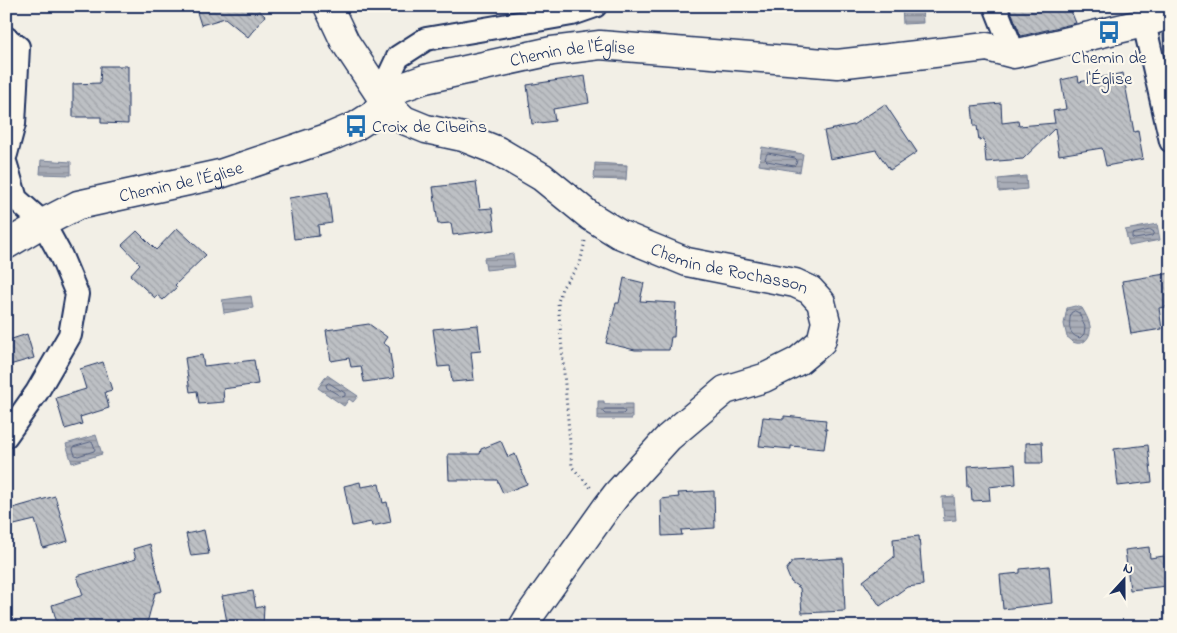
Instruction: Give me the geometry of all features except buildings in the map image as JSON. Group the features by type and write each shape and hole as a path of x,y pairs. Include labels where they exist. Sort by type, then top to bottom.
{"street":[{"name":"Chemin de Rochasson","path":"328,6 345,42 382,98 404,120 426,129 463,136 498,151 542,177 590,216 619,234 687,262 795,283 810,290 821,302 826,322 821,342 798,361 764,378 725,390 668,438 607,507 523,627"},
{"path":"382,98 398,57 426,39 572,14 595,6"},
{"path":"995,6 1014,54"},
{"path":"1158,19 1171,141"},
{"name":"Chemin de l'Église","path":"6,245 78,205 220,174 330,137 356,126 373,115 382,98 394,90 425,79 552,51 600,45 837,64 987,47 1014,54 1158,19"},
{"path":"6,38 18,47 14,124 6,154"},
{"path":"6,165 16,199 43,223 77,294 70,335 37,392 6,436"}],"path":[{"path":"590,216 580,264 562,288 558,302 572,467 607,507"}],"green space":[{"path":"1156,6 1171,6 1171,75"}],"water":[{"path":"902,6 922,6 923,23 903,24"},
{"path":"762,147 803,154 800,172 759,165"},
{"path":"41,160 71,162 71,175 40,174"},
{"path":"595,163 627,165 626,180 594,179"},
{"path":"1026,176 1027,189 999,192 998,179"},
{"path":"1157,224 1160,240 1129,246 1125,230"},
{"path":"513,254 515,267 486,270 484,258"},
{"path":"251,296 253,308 224,313 222,300"},
{"path":"1075,306 1082,308 1090,326 1088,337 1081,343 1073,342 1067,337 1064,324 1067,308"},
{"path":"327,375 358,396 353,402 349,399 344,406 318,388"},
{"path":"598,401 604,401 604,404 632,404 632,419 598,419"},
{"path":"96,435 102,454 72,463 66,444"},
{"path":"954,496 956,520 944,521 942,497"}],"place":[{"name":"Chemin de l'Église","path":"1109,32"},
{"name":"Croix de Cibeins","path":"356,126"}]}
